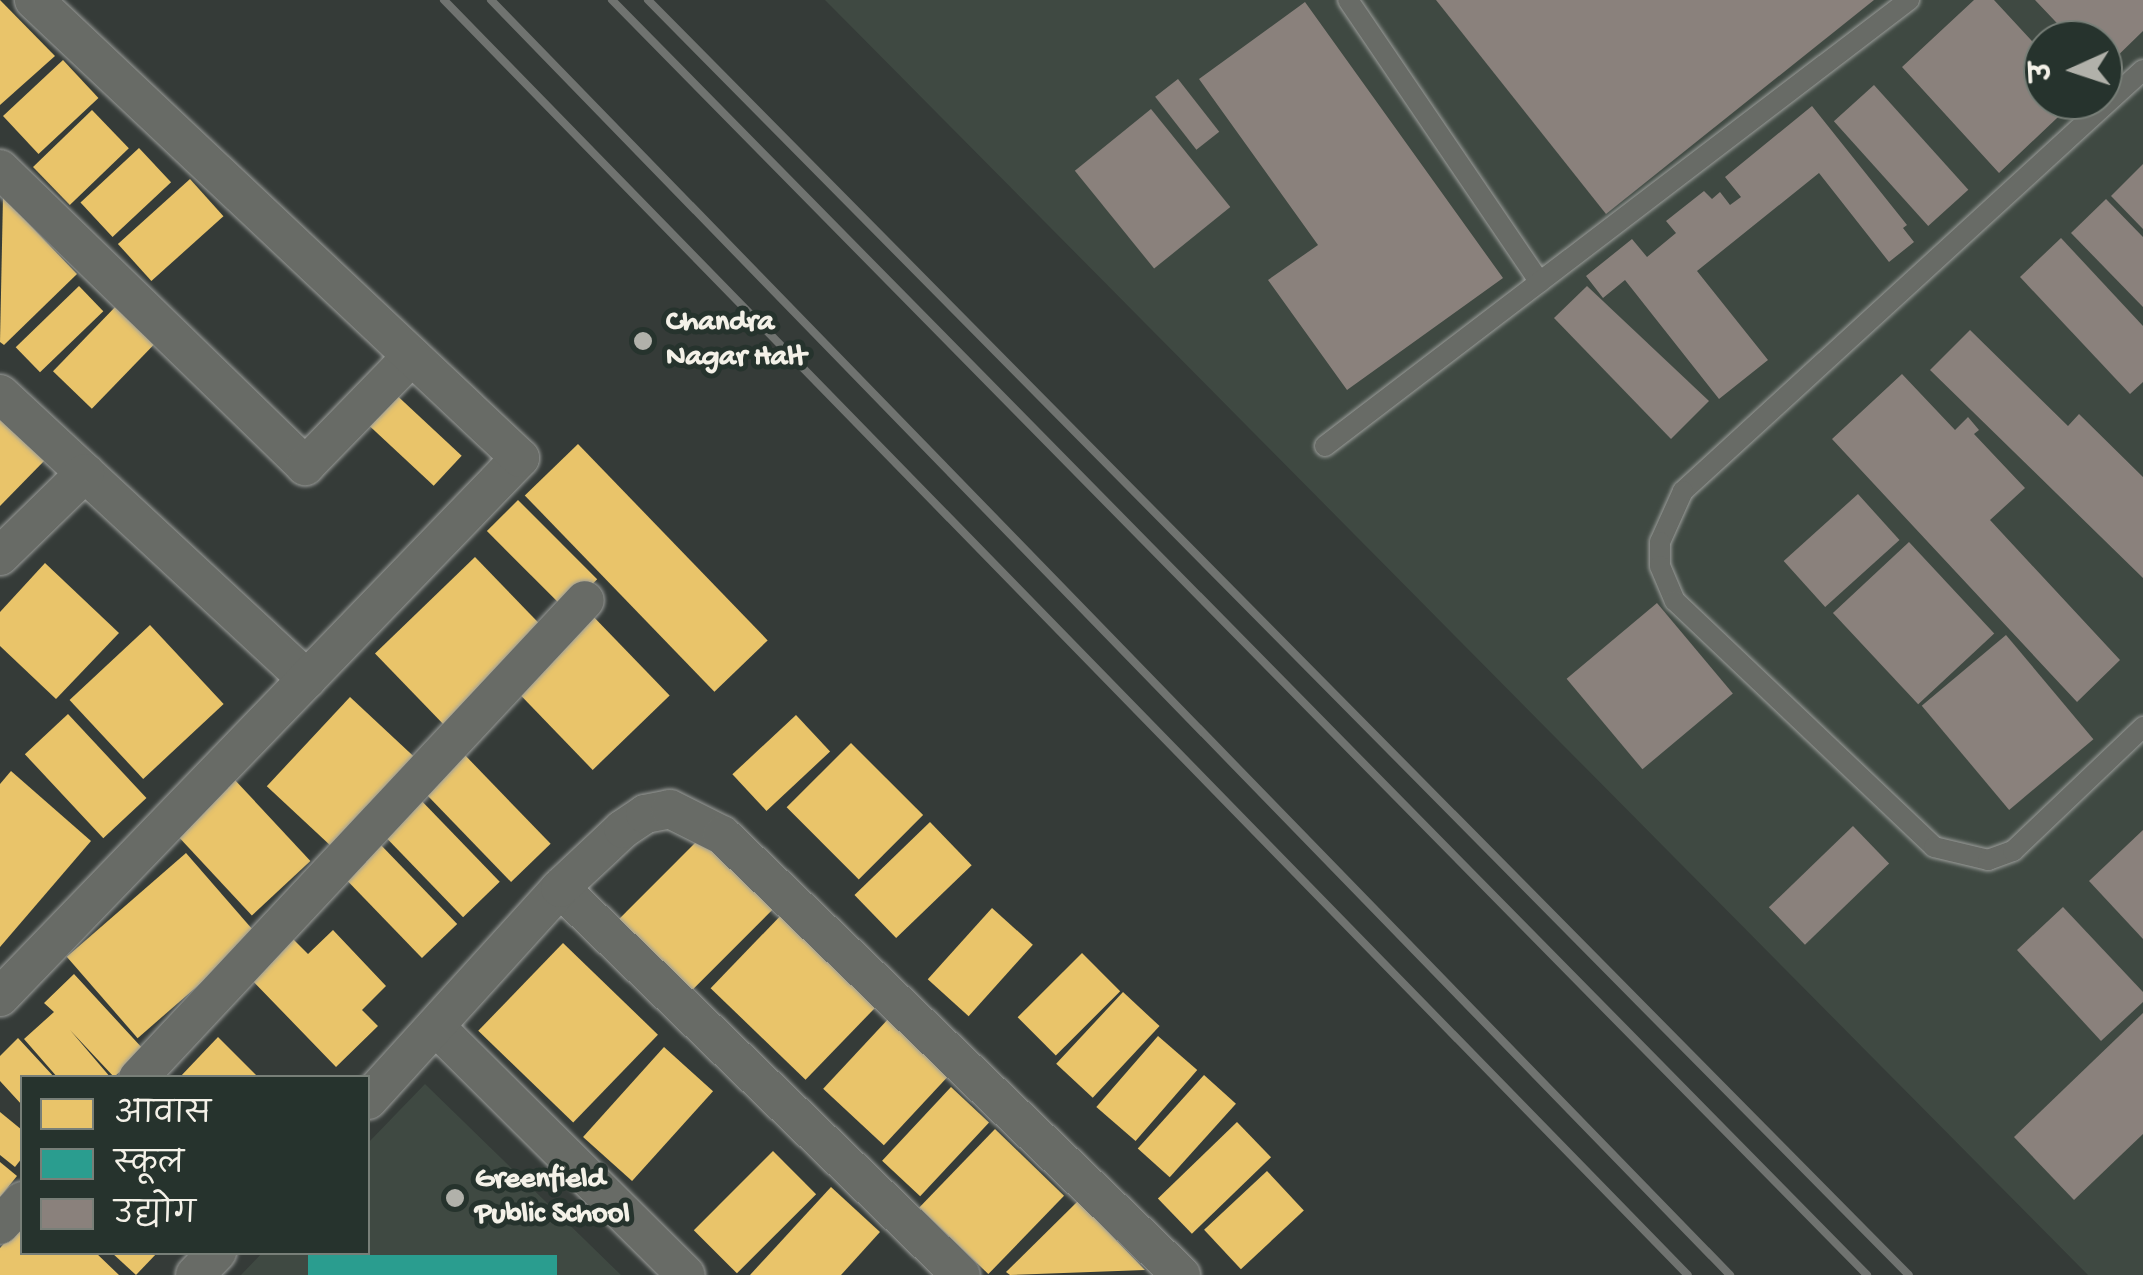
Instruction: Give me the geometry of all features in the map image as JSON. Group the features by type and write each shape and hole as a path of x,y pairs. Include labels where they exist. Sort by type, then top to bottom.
{"street":[{"path":"0,997 520,458 34,0"},
{"path":"0,169 306,466 412,356"},
{"path":"0,394 307,679"},
{"path":"0,556 85,473"},
{"path":"141,1075 585,600"},
{"path":"370,1098 438,1029 560,888 646,814 670,809 697,818 1181,1275"},
{"path":"560,888 962,1275"},
{"path":"438,1029 686,1275"},
{"path":"0,1225 20,1203"},
{"path":"194,1275 214,1255"}],"lane":[{"path":"1348,0 1540,282"},
{"path":"1325,446 1908,0"},
{"path":"2143,70 1683,491 1660,542 1660,566 1675,600 1934,848 1988,860 2013,850 2143,728"}],"shaded area":[{"path":"825,0 2143,0 2143,1275 2088,1275"},
{"name":"Greenfield Public School","path":"425,1084 621,1275 241,1275 260,1255 370,1255 370,1141"}],"building: आवास":[{"path":"0,0 55,56 0,105"},
{"path":"63,60 98,98 38,154 3,116"},
{"path":"92,110 129,148 70,205 33,167"},
{"path":"139,148 171,182 113,237 80,203"},
{"path":"190,179 223,216 151,281 118,244"},
{"path":"3,197 77,274 4,345 0,342"},
{"path":"79,286 103,311 40,372 16,347"},
{"path":"119,303 158,341 92,409 53,371"},
{"path":"390,389 462,456 434,486 362,419"},
{"path":"0,413 46,459 0,506"},
{"path":"578,444 768,640 714,692 525,495"},
{"path":"518,500 597,579 566,610 487,531"},
{"path":"475,557 548,633 448,729 375,654"},
{"path":"45,563 119,633 56,699 0,646 0,612"},
{"path":"587,610 670,696 593,770 510,684"},
{"path":"150,625 224,704 143,779 70,700"},
{"path":"350,697 425,767 341,856 267,786"},
{"path":"68,714 146,798 103,838 25,754"},
{"path":"796,715 830,752 766,811 732,774"},
{"path":"851,743 923,815 859,879 787,807"},
{"path":"461,751 551,844 511,882 421,789"},
{"path":"11,771 91,841 0,947 0,784"},
{"path":"234,779 310,861 252,915 175,834"},
{"path":"415,794 500,882 463,917 378,829"},
{"path":"930,822 972,865 896,938 854,895"},
{"path":"704,834 776,906 683,999 611,927"},
{"path":"378,842 457,924 422,958 343,876"},
{"path":"186,853 257,935 138,1038 67,957"},
{"path":"992,908 1033,945 969,1016 928,979"},
{"path":"787,909 882,1001 806,1080 711,988"},
{"path":"333,930 386,986 362,1010 378,1026 336,1067 249,977 290,936 308,954"},
{"path":"563,943 658,1035 573,1122 478,1031"},
{"path":"1082,953 1120,991 1056,1056 1018,1017"},
{"path":"74,974 144,1050 112,1075 70,1030 108,1075 55,1075 24,1039 54,1012 44,1003"},
{"path":"1123,992 1160,1026 1093,1098 1056,1064"},
{"path":"890,1017 951,1074 884,1145 823,1089"},
{"path":"1158,1036 1197,1070 1136,1141 1096,1107"},
{"path":"218,1037 256,1075 182,1075"},
{"path":"18,1038 52,1075 20,1075 20,1103 0,1081 0,1056"},
{"path":"664,1047 713,1091 632,1181 583,1137"},
{"path":"1204,1075 1236,1104 1170,1177 1138,1149"},
{"path":"951,1087 989,1122 920,1196 882,1161"},
{"path":"0,1112 20,1128 20,1161 15,1167 0,1155"},
{"path":"1237,1122 1271,1157 1192,1234 1158,1198"},
{"path":"995,1129 1064,1196 988,1274 919,1207"},
{"path":"773,1151 816,1194 737,1273 694,1230"},
{"path":"0,1162 17,1176 0,1197"},
{"path":"1267,1171 1304,1210 1241,1269 1204,1230"},
{"path":"831,1187 880,1232 841,1275 750,1275"},
{"path":"1078,1201 1145,1270 1010,1275 1006,1272"},
{"path":"20,1226 20,1255 98,1255 119,1275 0,1275 0,1248"},
{"path":"114,1255 155,1255 136,1275"}],"building: स्कूल":[{"path":"308,1255 557,1255 557,1275 308,1275"}],"building: उद्योग":[{"path":"1436,0 1874,0 1606,214"},
{"path":"1974,0 1994,0 2023,31 2023,120 2055,120 1999,173 1902,67"},
{"path":"2035,0 2143,0 2143,31 2123,50 2123,20 2054,20"},
{"path":"1305,2 1503,278 1347,390 1268,280 1318,245 1199,79"},
{"path":"1178,79 1219,132 1196,150 1155,97"},
{"path":"1874,85 1968,190 1928,226 1834,121"},
{"path":"1812,106 1907,225 1903,228 1914,242 1889,262 1819,173 1697,271 1768,360 1719,399 1625,280 1603,298 1586,276 1632,239 1647,257 1676,233 1666,221 1704,191 1712,199 1720,192 1730,205 1741,197 1725,177"},
{"path":"1151,109 1230,207 1154,269 1075,171"},
{"path":"2143,164 2143,229 2111,196"},
{"path":"2106,199 2143,237 2143,307 2071,233"},
{"path":"2061,238 2143,326 2143,382 2130,394 2020,277"},
{"path":"1587,286 1709,401 1671,439 1554,318"},
{"path":"1970,330 2068,426 2079,414 2143,477 2143,578 1930,370"},
{"path":"1902,374 1955,430 1968,417 1979,430 1974,434 2025,488 1990,520 2120,660 2077,702 1832,439"},
{"path":"1858,494 1899,540 1825,607 1784,561"},
{"path":"1909,542 1994,633 1918,704 1833,613"},
{"path":"1657,603 1733,693 1642,769 1567,679"},
{"path":"2006,635 2093,739 2009,810 1922,706"},
{"path":"1853,826 1889,863 1805,945 1769,907"},
{"path":"2143,830 2143,939 2089,881"},
{"path":"2063,907 2143,992 2143,1002 2101,1041 2017,950"},
{"path":"2143,1013 2143,1134 2074,1200 2014,1137"}],"railway":[{"path":"444,0 1688,1275"},
{"path":"491,0 1730,1275"},
{"path":"612,0 1867,1275"},
{"path":"648,0 1909,1275"}],"place":[{"name":"Chandra Nagar Halt","path":"643,341"},
{"name":"Greenfield Public School","path":"455,1198"}]}
